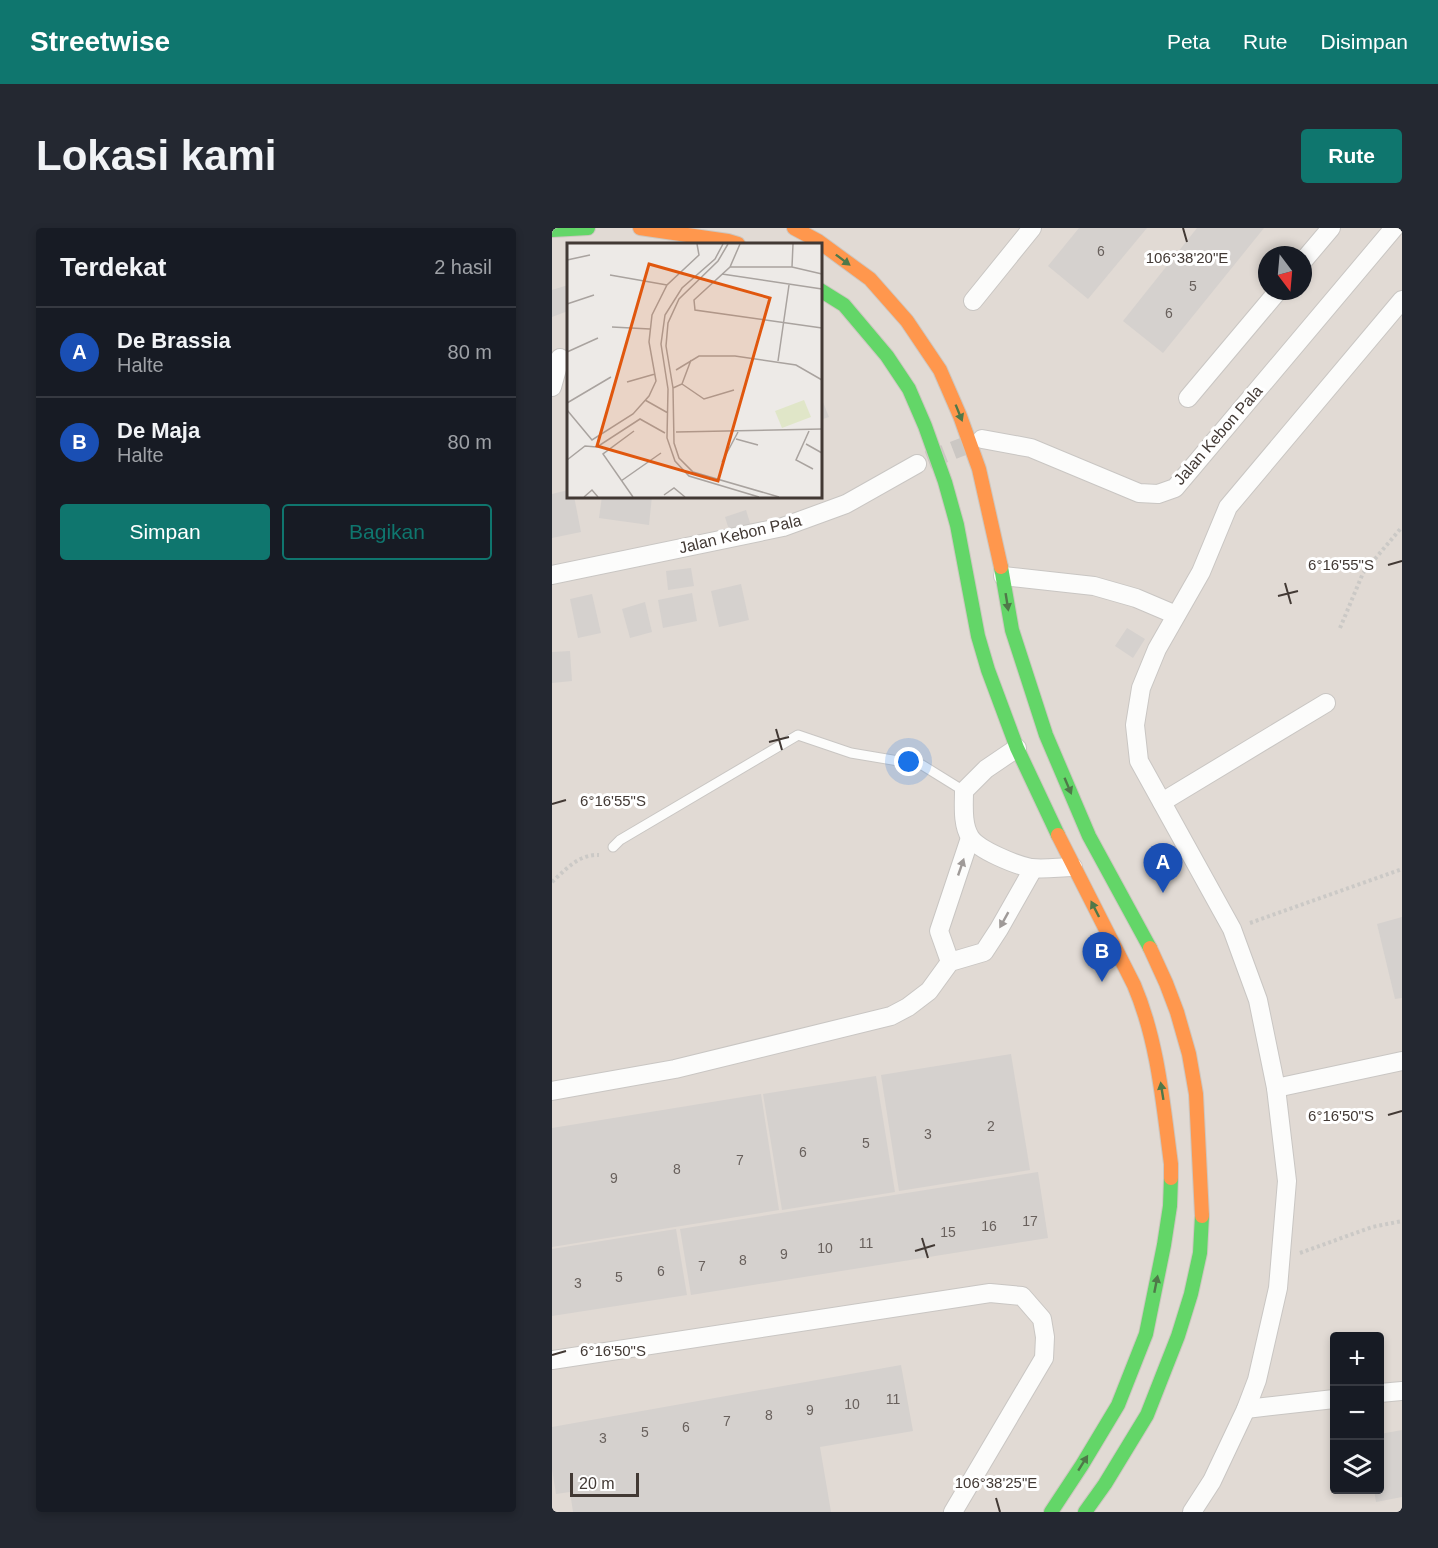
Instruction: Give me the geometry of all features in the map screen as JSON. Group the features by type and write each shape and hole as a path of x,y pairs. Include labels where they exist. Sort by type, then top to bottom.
{"street":[{"path":"552,230 588,228"},
{"path":"640,228 735,243"},
{"path":"794,228 820,243"},
{"path":"973,301 1032,228"},
{"path":"1312,250 1331,228"},
{"name":"Jalan Kebon Pala","path":"982,439 1031,448 1139,493 1158,494 1175,488 1394,228"},
{"path":"822,246 857,292 886,356 909,389 925,426 945,482 957,525 978,636 988,670 1017,748 1073,867 1144,1008 1158,1067 1171,1164 1167,1226 1132,1410 1105,1484 1084,1512"},
{"path":"822,290 857,292 907,321 940,370 979,469 1003,576 1012,630 1046,735 1089,836 1148,944 1166,982 1189,1054 1196,1094 1202,1206 1200,1253 1191,1294 1178,1336 1132,1410 1082,1465 1051,1512"},
{"path":"1188,398 1270,300"},
{"path":"1192,1512 1212,1481 1257,1380 1278,1288 1287,1181 1276,1088 1258,1000 1233,929 1139,761 1135,725 1141,688 1157,649 1201,572 1228,507 1402,300"},
{"path":"552,387 560,358"},
{"name":"Jalan Kebon Pala","path":"552,575 783,527 846,504 917,464"},
{"path":"1003,576 1094,586 1136,598 1176,615"},
{"path":"1162,802 1326,703"},
{"path":"1017,748 986,769 964,791 965,822 970,838 1007,861 1033,868 1073,867"},
{"path":"950,962 939,931 970,838"},
{"path":"552,1091 675,1069 891,1017 929,991 950,962 984,952 999,930 1033,868"},
{"path":"1276,1088 1402,1061"},
{"path":"552,1359 990,1293 1022,1296 1042,1319 1045,1337 1044,1359 953,1512"},
{"path":"1384,1393 1402,1391"},
{"path":"1246,1409 1330,1400"}],"lane":[{"path":"613,847 620,840 798,735 851,753 922,765 964,791"}],"path":[{"path":"1340,628 1363,573 1402,527"},
{"path":"552,882 574,861 593,854 602,855"},
{"path":"1233,929 1402,869"},
{"path":"1281,1260 1372,1227 1402,1221"}],"shaded area":[{"path":"552,228 1402,228 1402,1512 552,1512"}],"building":[{"path":"1079,228 1147,228 1088,299 1048,266"},
{"path":"1197,228 1264,228 1163,353 1123,321"},
{"path":"567,285 567,311 552,317 552,290"},
{"path":"822,400 829,417 822,419"},
{"path":"567,490 567,498 574,498 581,532 552,538 552,494"},
{"path":"602,498 652,498 649,525 599,518"},
{"path":"746,510 751,526 730,533 725,517"},
{"path":"691,568 694,586 668,590 666,571"},
{"path":"741,584 749,620 719,627 711,591"},
{"path":"692,593 697,621 663,628 658,600"},
{"path":"592,594 601,633 578,638 570,599"},
{"path":"645,602 652,632 630,638 622,609"},
{"path":"1127,628 1145,639 1133,658 1115,646"},
{"path":"570,651 572,681 552,683 552,652"},
{"path":"1402,917 1402,998 1395,999 1377,924"},
{"path":"1011,1054 1030,1170 899,1191 881,1075"},
{"path":"876,1076 895,1192 782,1210 763,1094"},
{"path":"761,1094 779,1210 552,1247 552,1128"},
{"path":"1038,1172 1048,1238 691,1295 680,1229"},
{"path":"676,1229 687,1295 552,1316 552,1249"},
{"path":"901,1365 913,1431 820,1447 831,1512 573,1512 570,1492 556,1494 552,1469 552,1427"},
{"path":"1402,1430 1402,1497 1376,1502 1375,1494 1384,1494 1384,1433"}],"tunnel":[{"path":"928,460 980,440"}],"traffic: fast":[{"path":"552,230 588,228"},
{"path":"822,291 844,305 887,356 909,389 945,482 957,525 978,636 988,670 1017,748 1058,835"},
{"path":"1001,567 1012,630 1046,735 1089,836 1150,948"},
{"path":"1051,1512 1118,1405 1146,1334 1164,1245 1170,1206 1171,1178"},
{"path":"1085,1512 1147,1415 1178,1336 1191,1294 1200,1253 1202,1216"}],"traffic: slow":[{"path":"640,228 735,243"},
{"path":"794,228 821,243"},
{"path":"822,244 870,279 907,321 940,370 979,469 1001,567"},
{"path":"1058,835 1134,985 1142,1006 1154,1050 1162,1096 1171,1178"},
{"path":"1150,948 1177,1012 1189,1054 1196,1094 1202,1216"}],"place":[{"name":"De Brassia","path":"1163,893"},
{"name":"De Maja","path":"1102,982"}]}
